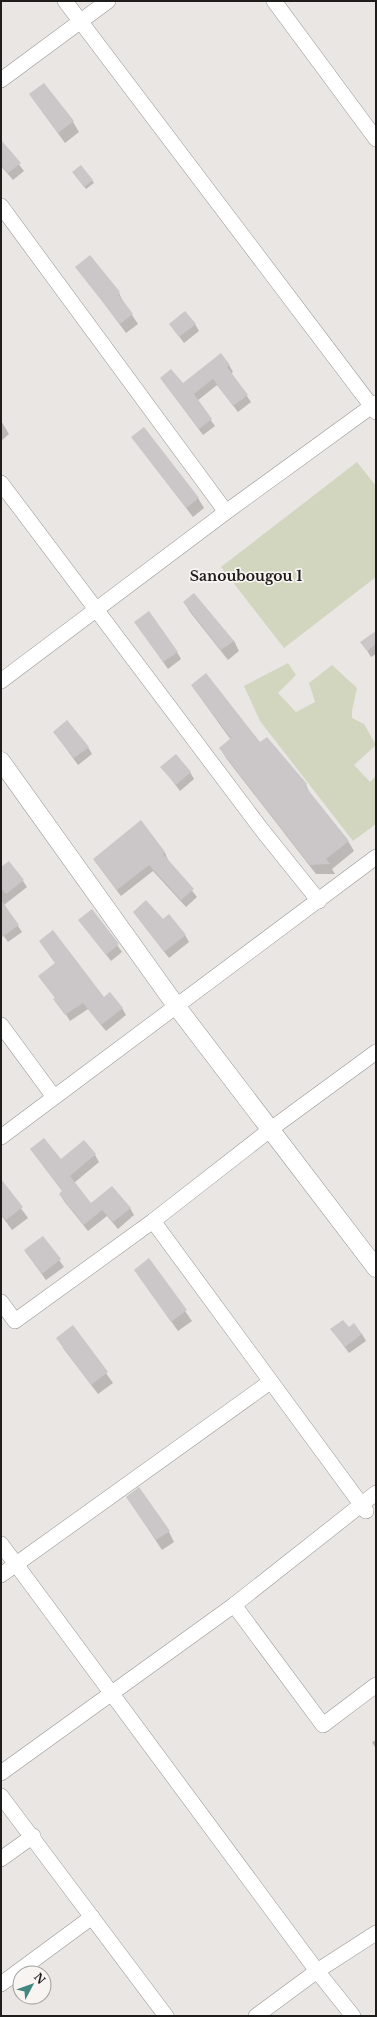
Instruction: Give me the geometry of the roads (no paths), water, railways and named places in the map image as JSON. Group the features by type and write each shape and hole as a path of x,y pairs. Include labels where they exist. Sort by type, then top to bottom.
{"street":[{"path":"1,681 226,512 374,407 65,1"},
{"path":"1,80 108,1"},
{"path":"274,1 376,139"},
{"path":"1,206 226,512"},
{"path":"1,483 262,830 319,901"},
{"path":"1,761 177,1007 376,1268"},
{"path":"1,1137 376,857"},
{"path":"1,1025 54,1097"},
{"path":"1,1302 15,1322 153,1221 271,1129 376,1052"},
{"path":"153,1221 363,1508"},
{"path":"1,1575 270,1382"},
{"path":"1,1773 234,1605 363,1508 376,1493"},
{"path":"1,1544 317,1971 353,2016"},
{"path":"234,1605 323,1725 376,1685"},
{"path":"1,1796 166,2016"},
{"path":"1,1859 32,1836"},
{"path":"1,1984 92,1917"},
{"path":"256,2016 317,1971 376,1933"}],"district":[{"name":"Sanoubougou 1","path":"246,576"}]}
